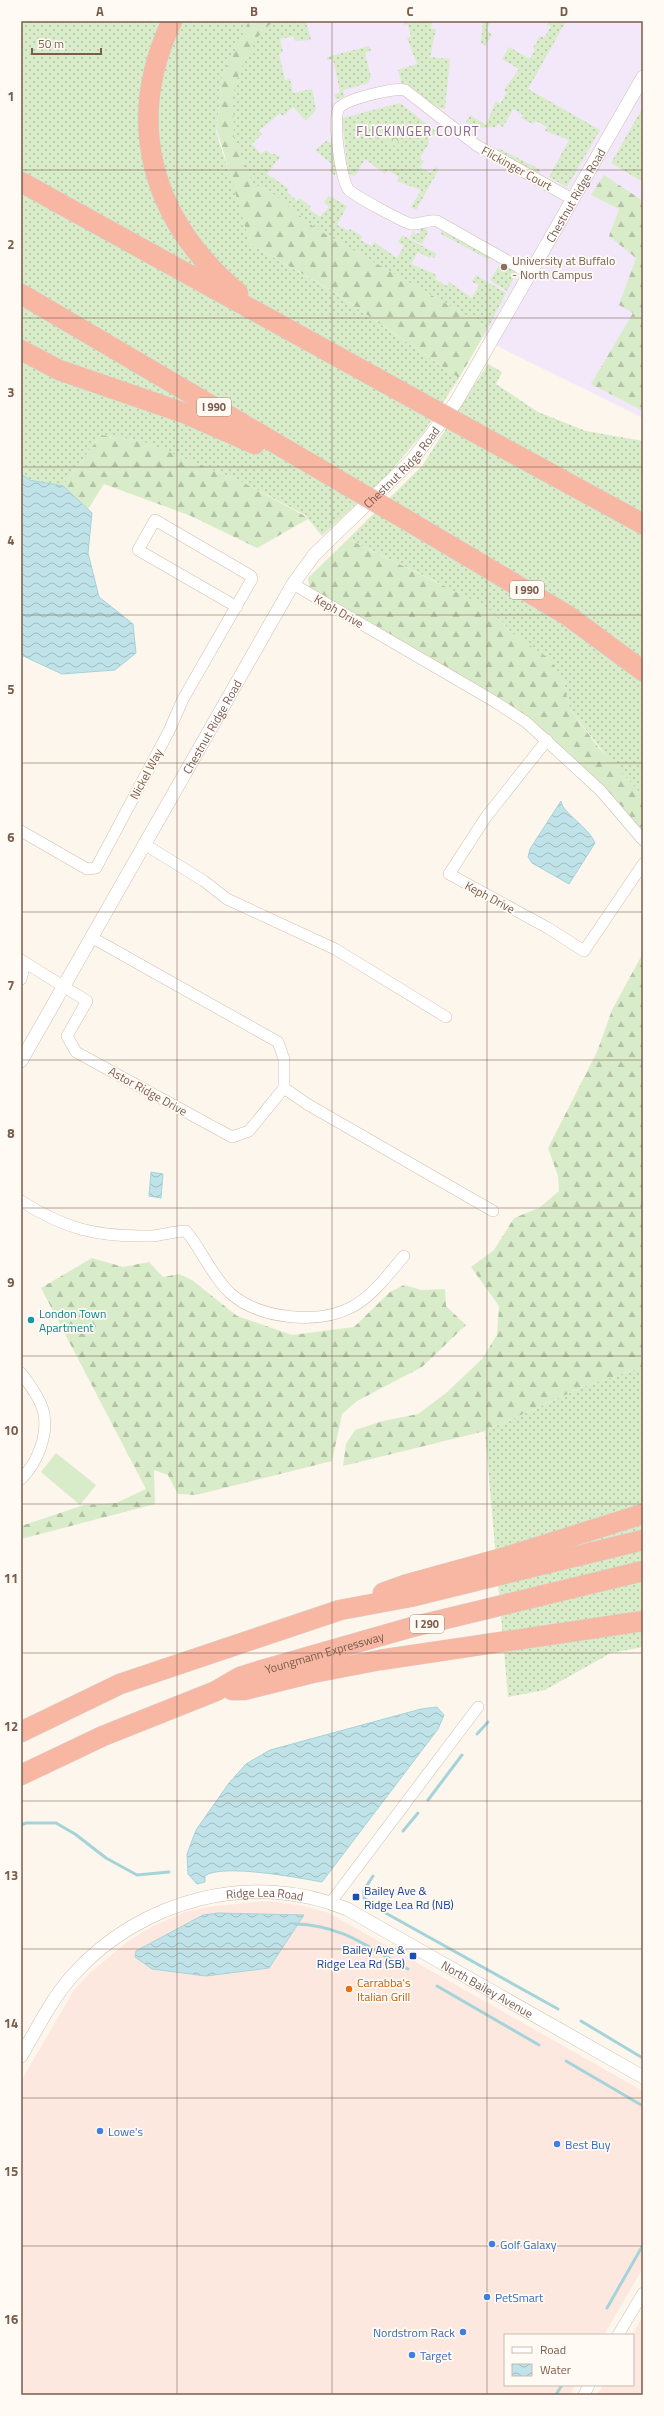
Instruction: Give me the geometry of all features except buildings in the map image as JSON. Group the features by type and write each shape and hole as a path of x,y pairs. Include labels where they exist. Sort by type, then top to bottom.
{"highway":[{"path":"172,21 155,69 149,106 150,146 163,197 181,231 204,263 270,320"},
{"path":"21,182 643,524"},
{"name":"I 990","path":"21,294 567,615 643,671"},
{"path":"21,350 59,370 184,413 325,473"},
{"path":"340,1610 408,1584 506,1557 643,1514"},
{"name":"I 290","path":"21,1732 120,1684 340,1610 410,1597 643,1540"},
{"name":"Youngmann Expressway","path":"21,1775 135,1722 216,1691 240,1677 338,1647 643,1570"},
{"path":"216,1691 244,1690 312,1673 380,1660 643,1621"}],"street":[{"name":"Chestnut Ridge Road","path":"21,1061 293,584 314,555 417,454 456,402 643,77"},
{"name":"Flickinger Court","path":"529,273 437,221 431,220 411,224 351,192 345,182 336,126 336,118 340,106 344,103 394,89 405,90 476,145 572,199"},
{"name":"Nickel Way","path":"21,831 87,869 96,868 165,738 183,699 237,607 252,579 251,576 155,520 138,550 237,607"},
{"name":"Keph Drive","path":"293,584 492,700 547,740 600,790 643,840"},
{"name":"Keph Drive","path":"547,740 486,817 449,874 548,928 584,951 643,864"},
{"path":"144,844 204,881 227,899 335,949 446,1017"},
{"path":"91,937 278,1042 284,1059 284,1088 307,1104 493,1211"},
{"path":"21,980 23,962 64,986"},
{"name":"Astor Ridge Drive","path":"64,986 87,1001 67,1036 76,1052 232,1137 249,1131 284,1088"},
{"path":"21,1201 68,1227 107,1235 151,1236 186,1231 211,1271 231,1294 261,1311 288,1317 326,1316 352,1307 381,1283 404,1256"},
{"path":"21,1372 32,1388 44,1413 44,1439 31,1469 21,1479"},
{"path":"331,1902 478,1706"},
{"name":"Ridge Lea Road","path":"21,2056 60,1993 73,1975 105,1945 141,1921 183,1903 232,1893 283,1892 331,1902"},
{"name":"North Bailey Avenue","path":"331,1902 369,1920 643,2076"},
{"path":"619,2334 643,2293"},
{"path":"584,2395 588,2386"}],"shaded area":[{"name":"University at Buffalo - North Campus","path":"249,21 643,21 643,418 503,349 248,196 215,132 222,77"},
{"path":"267,1901 299,1905 329,1913 643,2091 643,2268 605,2334 504,2334 504,2386 574,2386 570,2395 21,2395 21,2081 74,1990 91,1972 127,1942 153,1926 185,1912 207,1907"},
{"path":"643,2316 643,2395 597,2395 602,2386 634,2386 634,2334 633,2334"}],"green space":[{"path":"21,21 250,21 222,77 216,133 238,198 250,244 332,291 459,378 424,432 388,474 322,536 305,515 242,482 141,441 101,435 63,486 29,479 21,474"},
{"path":"249,21 273,21 257,38 240,70 233,94 234,138 253,185 266,188 315,228 488,328 459,378 331,290 250,244 217,129 222,77"},
{"path":"273,21 306,21 311,40 295,41 294,36 280,39 283,52 279,54 285,80 290,79 293,93 312,89 316,110 306,121 293,107 283,116 280,113 259,131 262,134 252,144 261,154 266,150 271,154 275,154 280,157 267,174 289,189 287,192 297,201 300,198 311,207 309,209 320,217 329,207 324,202 329,196 347,206 337,225 349,231 350,229 362,236 360,240 372,246 374,242 397,258 404,246 398,242 402,235 437,254 434,258 431,256 430,258 418,252 411,264 437,275 435,279 447,286 449,282 472,298 479,285 472,282 476,275 506,293 488,328 315,228 266,188 253,185 240,157 234,139 231,124 233,91 244,59 252,45"},
{"path":"403,21 432,21 431,29 436,29 430,57 450,59 445,109 439,108 414,89 402,84 398,70 417,64 407,38 411,37 408,24 404,25"},
{"path":"483,21 491,21 486,30 492,35 485,46 481,43"},
{"path":"549,21 566,21 528,89 600,130 567,187 549,177 569,140 545,131 547,127 536,121 533,124 521,118 523,115 513,109 503,127 498,124 496,127 478,128 466,122 470,115 486,125 496,101 500,104 507,92 504,90 519,69 502,59 509,47 530,59 535,49 533,48 540,36 544,38 551,26 547,24"},
{"path":"369,46 371,50 365,53 371,77 368,83 343,90 344,97 336,99 334,95 340,92 333,59 327,60 327,57"},
{"path":"400,103 438,133 428,138 429,143 420,158 424,161 420,167 431,173 435,167 439,169 416,210 411,207 421,190 397,181 399,177 388,170 385,174 365,159 355,176 348,173 342,118"},
{"path":"643,107 643,182 611,163"},
{"path":"391,123 404,134 395,146 380,137"},
{"path":"326,141 334,144 338,173 334,175 330,171 333,165 315,150"},
{"path":"498,148 539,169 540,172 537,173 498,151"},
{"path":"604,175 643,201 643,411 591,384 633,313 619,305 636,258 609,236 619,209 591,195"},
{"path":"419,227 426,229 428,232 422,244 410,238 414,230 415,234 421,233"},
{"path":"442,231 490,256 490,258 488,259 441,234"},
{"path":"501,263 515,270 516,274 507,291 490,280"},
{"path":"488,364 502,372 496,384 538,412 586,431 643,441 643,796 611,762 570,709 563,681 550,660 512,633 501,621 437,582 348,539 422,466"},
{"path":"101,435 142,441 242,482 308,519 257,548 191,516 104,484 88,509 63,486"},
{"path":"348,539 487,607 512,633 551,660 563,681 570,709 598,747 643,796 643,840 547,740 310,593 308,578"},
{"path":"643,953 643,1367 583,1387 485,1431 343,1466 346,1444 355,1430 383,1421 418,1414 446,1393 482,1359 497,1335 499,1306 471,1267 494,1250 514,1218 539,1208 559,1191 558,1176 548,1148 597,1052 612,1010"},
{"path":"92,1258 123,1267 149,1262 163,1277 179,1274 192,1280 237,1316 292,1335 354,1327 390,1292 404,1285 422,1290 445,1289 446,1306 466,1325 422,1367 357,1401 342,1414 332,1461 196,1495 178,1494 168,1475 154,1470 155,1504 21,1539 21,1526 84,1505 116,1503 146,1489 41,1288"},
{"path":"643,1367 643,1647 611,1653 545,1690 508,1697 485,1431 583,1387"},
{"path":"56,1453 96,1485 80,1505 41,1472"}],"water":[{"path":"21,474 30,480 63,486 92,513 88,553 99,597 133,624 136,653 115,670 62,674 21,655 21,549 23,524 21,520"},
{"path":"561,801 562,806 587,831 595,843 569,884 532,863 528,857 530,849"},
{"path":"151,1172 163,1174 161,1198 149,1196"},
{"path":"437,1707 444,1715 438,1729 322,1882 261,1873 227,1871 214,1872 205,1876 205,1882 197,1884 188,1874 187,1854 196,1830 229,1783 246,1764 270,1750 421,1709"},
{"path":"218,1913 304,1915 269,1968 206,1976 152,1969 135,1957 136,1951 203,1915"}],"waterway":[{"path":"477,1734 488,1722"},
{"path":"428,1800 462,1755"},
{"path":"403,1831 418,1813"},
{"path":"21,1825 26,1823 56,1823 75,1834 106,1858 137,1875 169,1872"},
{"path":"373,1876 364,1890 364,1898 382,1911 558,2009"},
{"path":"295,1924 312,1925 341,1933 368,1946 408,1969"},
{"path":"437,1986 539,2045"},
{"path":"581,2021 641,2057"},
{"path":"566,2061 643,2106"},
{"path":"607,2308 643,2245"},
{"path":"557,2393 561,2386"}],"place":[{"name":"University at Buffalo - North Campus","path":"504,267"},
{"name":"London Town Apartment","path":"31,1320"},
{"name":"Bailey Ave & Ridge Lea Rd (NB)","path":"356,1897"},
{"name":"Bailey Ave & Ridge Lea Rd (SB)","path":"413,1956"},
{"name":"Carrabba's Italian Grill","path":"349,1989"},
{"name":"Lowe's","path":"100,2131"},
{"name":"Best Buy","path":"557,2144"},
{"name":"Golf Galaxy","path":"492,2244"},
{"name":"PetSmart","path":"487,2297"},
{"name":"Nordstrom Rack","path":"463,2332"},
{"name":"Target","path":"412,2355"}],"district":[{"name":"FLICKINGER COURT","path":"418,131"}]}
